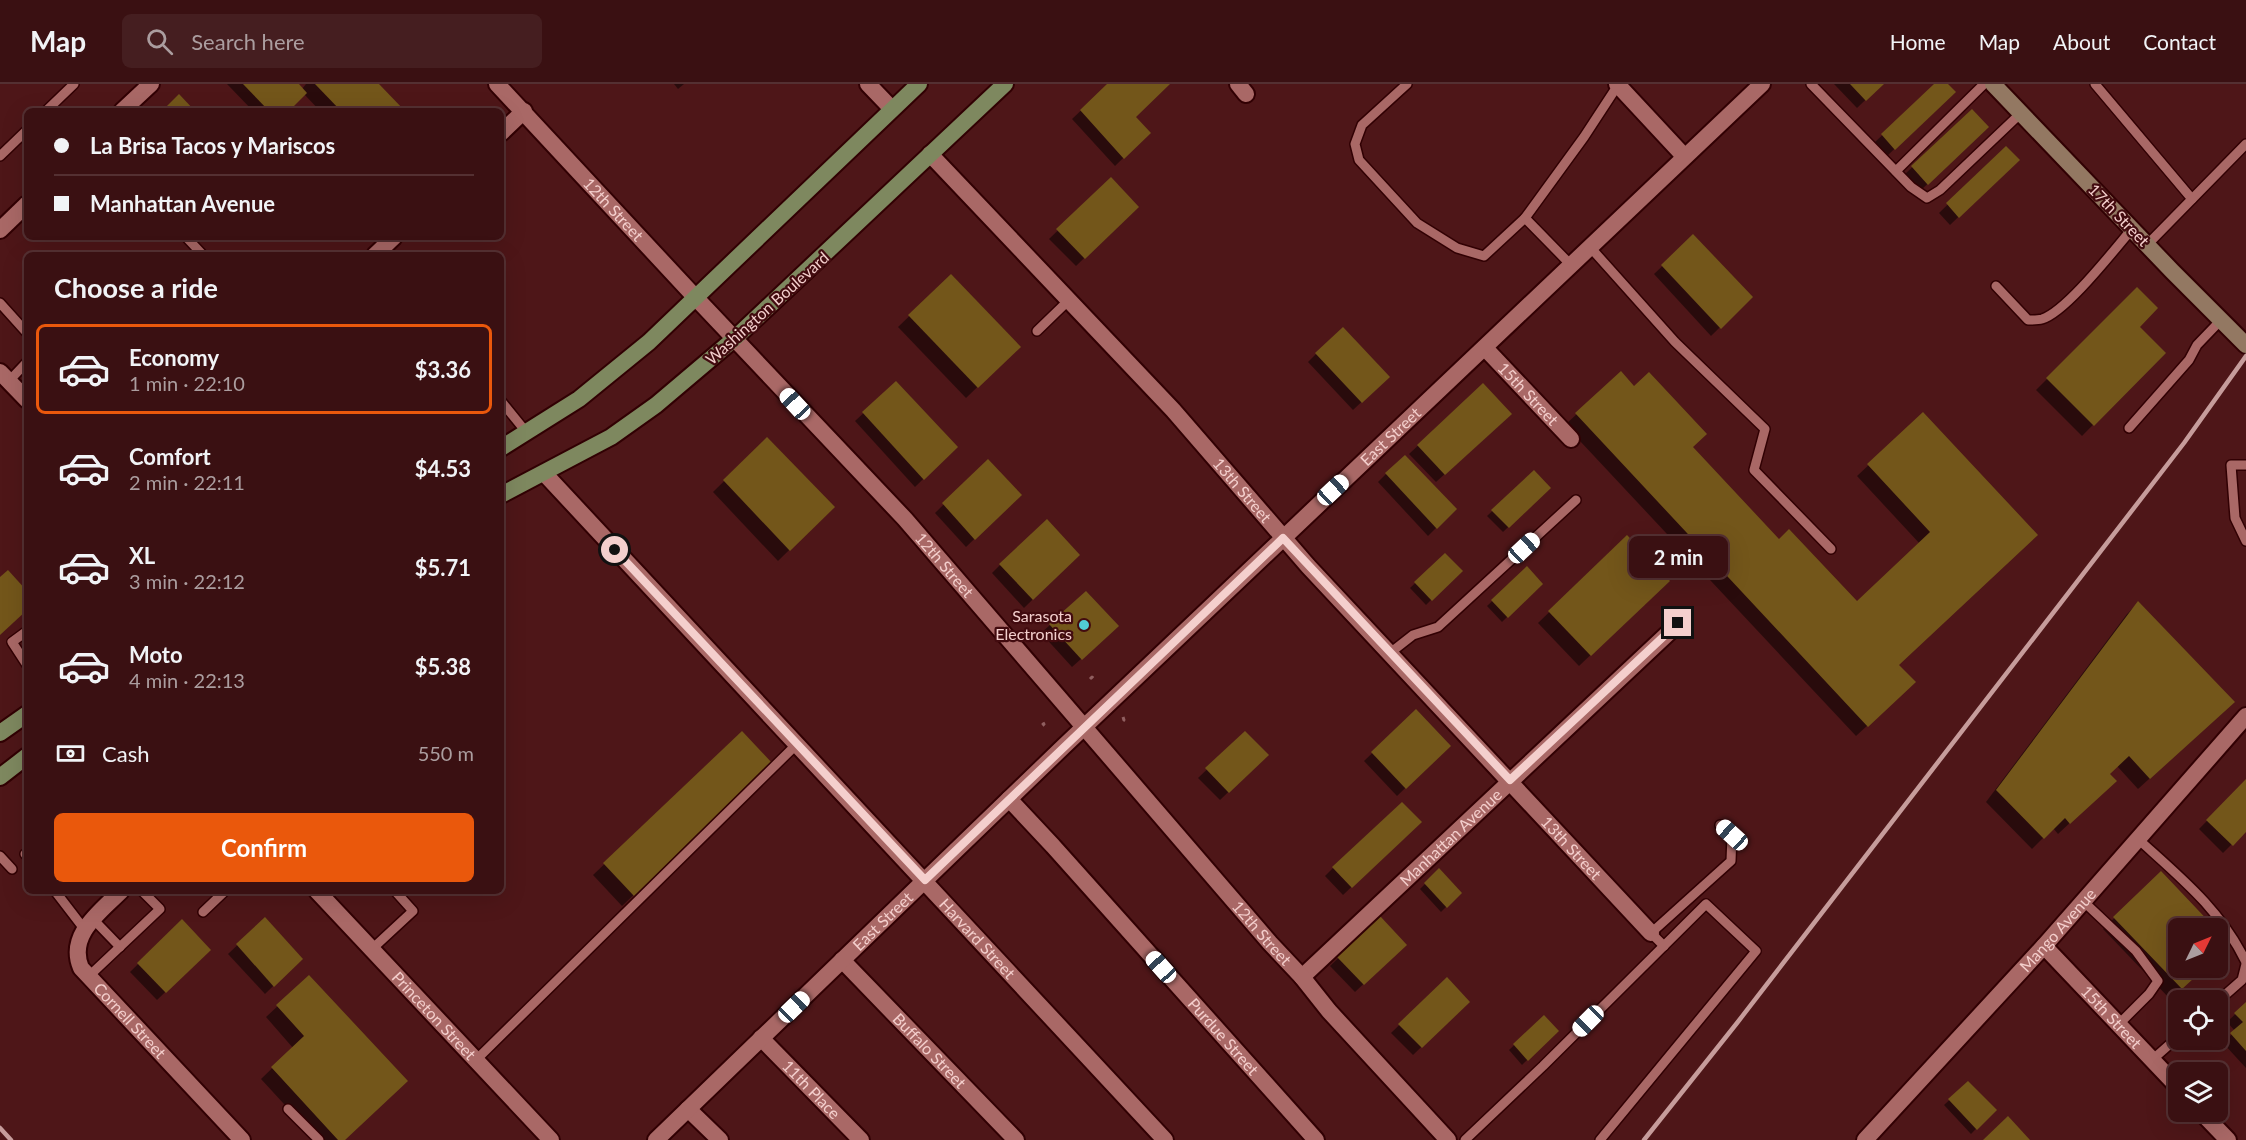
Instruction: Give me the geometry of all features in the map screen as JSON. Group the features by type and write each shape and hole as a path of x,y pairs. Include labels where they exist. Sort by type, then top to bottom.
{"main road":[{"path":"504,446 579,399 649,342 919,84"},
{"name":"Washington Boulevard","path":"504,493 611,437 656,405 734,339 930,154 991,91 1005,84"},
{"name":"17th Street","path":"1994,84 2246,345"},
{"path":"0,734 24,716"},
{"path":"0,777 24,758"}],"street":[{"path":"125,108 151,84"},
{"name":"12th Street","path":"497,84 905,519 1329,1011 1445,1139"},
{"path":"868,84 892,110"},
{"name":"East Street","path":"656,1140 1084,727 1762,84"},
{"path":"1617,85 1684,156"},
{"path":"504,130 524,111"},
{"name":"13th Street","path":"930,154 1173,410 1283,538 1652,933"},
{"path":"0,230 24,207"},
{"path":"378,252 391,240"},
{"name":"15th Street","path":"1485,348 1571,439"},
{"path":"4,376 24,397"},
{"name":"Harvard Street","path":"544,473 1165,1140"},
{"name":"Manhattan Avenue","path":"1302,977 1678,623"},
{"name":"Mango Avenue","path":"1865,1140 2044,946 2246,716"},
{"name":"Purdue Street","path":"1009,799 1316,1140"},
{"name":"Cornell Street","path":"118,894 89,925 78,942 77,955 81,968 242,1140"},
{"name":"Princeton Street","path":"320,894 551,1140"},
{"name":"15th Street","path":"2044,946 2168,1077"},
{"name":"Buffalo Street","path":"842,960 1016,1140"},
{"name":"11th Place","path":"761,1038 861,1140"},
{"path":"688,1109 720,1140"},
{"path":"2211,1122 2228,1140"}],"lane":[{"path":"49,108 74,84"},
{"path":"1811,84 1911,187 1927,198 1940,190 2021,113"},
{"path":"1896,171 1984,84"},
{"path":"2095,84 2192,199"},
{"path":"1403,85 1362,125 1355,144 1359,160 1417,223 1457,248 1484,256 1525,218 1584,136 1617,85"},
{"path":"0,156 24,133"},
{"path":"2147,245 2246,144"},
{"path":"1525,218 1571,265"},
{"path":"1996,286 2028,320 2043,319 2089,280 2132,229"},
{"path":"189,240 200,252"},
{"path":"1590,247 1675,342 1766,429 1754,470 1831,549"},
{"path":"1037,331 1069,300"},
{"path":"0,303 24,330"},
{"path":"2129,428 2189,360 2197,345 2221,320"},
{"path":"4,376 24,364"},
{"path":"504,405 527,433"},
{"path":"2246,465 2231,465 2235,518 2246,541"},
{"path":"1390,653 1413,635 1438,627 1576,500"},
{"path":"24,633 12,642 24,660"},
{"path":"476,1060 797,744"},
{"path":"1664,946 1652,933 1731,861 1732,835 1720,825"},
{"path":"2138,838 2210,905 2235,938 2246,963 2242,980 2228,992"},
{"path":"0,856 12,869"},
{"path":"58,894 89,925 120,947"},
{"path":"88,977 160,909 145,894"},
{"path":"203,912 222,894"},
{"path":"372,949 413,911 398,894"},
{"path":"2084,901 2136,951 2158,981 2149,994 2118,1025"},
{"path":"1465,1140 1706,904 1755,951 1600,1140"},
{"path":"2152,1060 2168,1046"},
{"path":"288,1109 319,1140"}],"building":[{"path":"243,84 299,84 307,93 292,108 266,108"},
{"path":"315,84 379,84 402,108 338,108"},
{"path":"1107,84 1170,84 1136,117 1151,133 1124,159 1080,110"},
{"path":"1850,84 1884,84 1866,101"},
{"path":"1934,84 1948,84 1956,92 1895,150 1881,134"},
{"path":"179,94 192,108 165,108"},
{"path":"1972,109 1989,127 1928,185 1911,166"},
{"path":"2006,146 2020,160 1959,218 1946,203"},
{"path":"1111,177 1139,207 1085,259 1056,229"},
{"path":"1693,234 1753,297 1721,329 1661,265"},
{"path":"951,274 1021,347 978,388 908,315"},
{"path":"2137,287 2158,308 2140,327 2166,353 2094,426 2046,378"},
{"path":"1343,327 1390,377 1362,403 1315,353"},
{"path":"1621,371 1634,386 1649,372 1707,434 1693,447 1779,539 1789,529 1857,601 1930,532 1867,464 1923,412 2038,535 1899,665 1916,682 1868,727 1575,413"},
{"path":"896,381 958,447 924,480 862,412"},
{"path":"1483,383 1512,414 1445,475 1417,445"},
{"path":"767,437 835,507 790,551 723,480"},
{"path":"1405,455 1457,509 1437,529 1385,473"},
{"path":"988,459 1022,495 975,540 942,503"},
{"path":"1534,470 1551,488 1509,528 1491,510"},
{"path":"1047,519 1080,555 1033,600 999,564"},
{"path":"1627,535 1670,581 1591,656 1548,611"},
{"path":"1445,553 1463,571 1432,601 1414,582"},
{"path":"1527,566 1543,584 1508,618 1491,600"},
{"path":"8,570 24,588 24,613 0,635 0,577"},
{"name":"Sarasota Electronics","path":"1086,591 1119,626 1082,660 1049,624"},
{"path":"2138,601 2235,702 2150,779 2129,756 2110,774 2117,781 2070,824 2065,818 2044,839 1996,790"},
{"path":"1416,709 1451,746 1406,789 1371,752"},
{"path":"742,731 773,764 634,896 603,863"},
{"path":"1245,731 1269,755 1229,793 1205,768"},
{"path":"2246,779 2246,832 2233,846 2206,820"},
{"path":"1402,802 1422,822 1352,888 1332,867"},
{"path":"1439,868 1462,893 1447,908 1424,883"},
{"path":"2161,871 2206,918 2168,918 2168,974 2113,917"},
{"path":"1380,916 1407,945 1364,985 1337,957"},
{"path":"265,917 303,959 274,987 236,944"},
{"path":"182,919 211,950 166,993 137,963"},
{"path":"309,975 408,1081 345,1140 338,1140 271,1067 304,1036 276,1005"},
{"path":"1447,977 1470,1002 1422,1048 1398,1024"},
{"path":"2171,978 2194,978 2182,989"},
{"path":"2246,1002 2246,1051 2230,1033 2243,1022 2234,1013"},
{"path":"1544,1015 1559,1031 1528,1061 1513,1044"},
{"path":"1968,1081 1997,1110 1977,1130 1948,1099"},
{"path":"2008,1116 2030,1140 1983,1140"}],"railway":[{"path":"1644,1140 1737,1023 2184,443 2246,356"},
{"path":"0,1128 11,1140"}],"place":[{"name":"Sarasota Electronics","path":"1084,625"}],"route":[{"path":"615,550 925,880 1283,538 1510,780 1678,623"}]}
